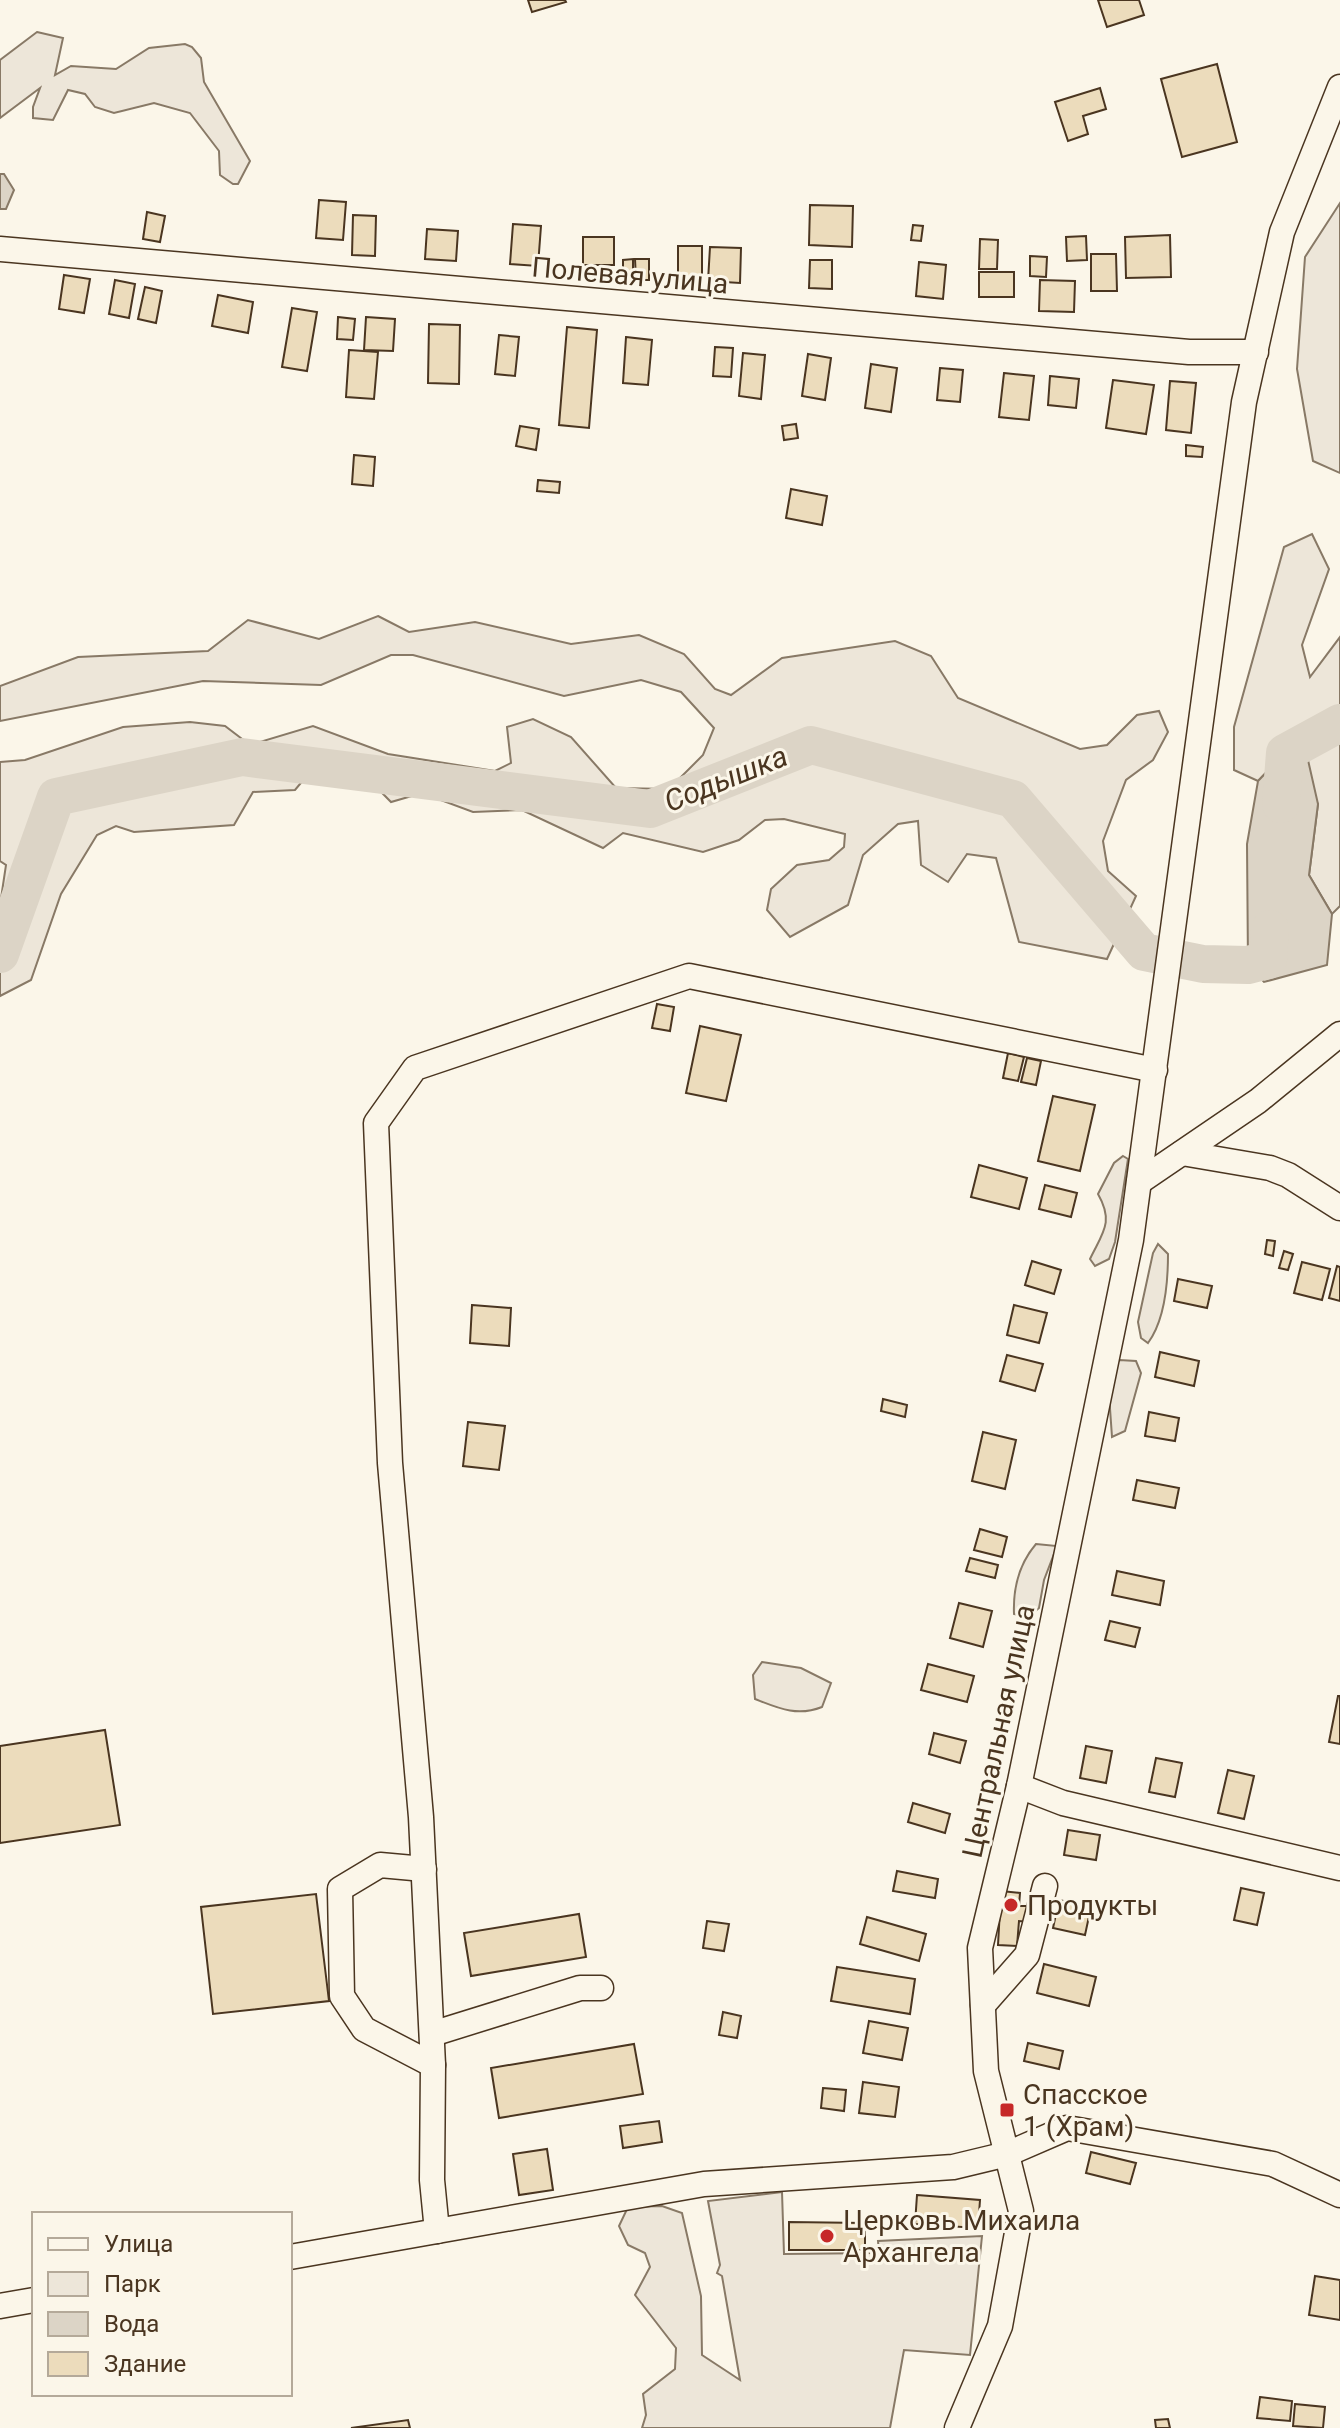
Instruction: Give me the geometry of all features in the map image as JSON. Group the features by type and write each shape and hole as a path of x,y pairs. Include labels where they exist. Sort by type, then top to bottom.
{"street":[{"name":"Центральная улица","path":"957,2428 1000,2326 1021,2211 986,2071 980,1948 1019,1786 1131,1240 1242,418 1282,232 1340,87"},
{"name":"Полевая улица","path":"0,249 1173,350 1256,352"},
{"path":"437,2231 432,2180 433,2065 424,1869 390,1463 376,1123 415,1068 689,976 1155,1070"},
{"path":"1139,1182 1258,1101 1340,1034"},
{"path":"1182,1153 1270,1168 1288,1175 1340,1208"},
{"path":"1019,1786 1063,1803 1340,1868"},
{"path":"424,1869 380,1865 340,1889 342,1996 364,2029 433,2065"},
{"path":"983,2005 1027,1955 1045,1886"},
{"path":"432,2034 580,1988 601,1988"},
{"path":"292,2257 704,2184 953,2167 1007,2154 1067,2128 1273,2164 1340,2195"},
{"path":"0,2306 32,2300"}],"green space":[{"path":"37,32 63,38 55,75 71,66 116,69 149,48 185,44 192,47 201,58 204,82 250,161 238,184 220,175 219,151 190,113 154,103 114,113 95,107 85,94 68,90 53,120 33,118 33,107 40,88 0,118 0,60"},
{"path":"1340,203 1340,473 1313,461 1297,369 1305,257"},
{"path":"1312,534 1329,569 1302,645 1310,677 1340,637 1340,906 1332,914 1309,875 1318,804 1285,753 1258,781 1234,770 1234,727 1284,547"},
{"path":"378,616 409,632 475,622 571,644 639,635 684,654 715,689 731,695 782,658 895,641 931,656 958,698 1080,749 1107,745 1137,715 1159,711 1168,732 1153,760 1126,780 1103,841 1108,871 1136,896 1107,959 1019,942 996,858 967,854 948,882 921,865 918,821 898,824 863,855 848,905 790,937 767,910 771,889 797,865 829,860 844,847 845,834 784,819 765,820 739,840 703,852 623,833 603,848 522,810 473,812 422,793 391,802 347,757 310,772 295,790 253,792 234,825 134,832 116,826 97,835 61,894 31,980 0,996 0,905 6,865 0,861 0,762 25,760 123,727 190,722 225,726 250,745 313,726 388,754 495,771 511,763 507,727 533,719 571,737 616,788 669,789 703,755 714,728 681,692 641,680 564,696 413,655 391,655 321,685 203,681 0,721 0,686 78,657 208,651 248,620 319,639"},
{"path":"1123,1156 1128,1159 1115,1242 1109,1259 1095,1266 1090,1259 1106,1220 1098,1194 1114,1163"},
{"path":"1158,1244 1168,1254 1166,1289 1162,1313 1148,1343 1141,1338 1138,1322 1153,1253"},
{"path":"1119,1360 1136,1361 1141,1373 1125,1431 1112,1437 1108,1380"},
{"path":"1036,1544 1057,1546 1044,1580 1039,1608 1028,1617 1014,1614 1015,1595 1021,1568"},
{"path":"762,1662 801,1668 831,1683 822,1707 796,1711 755,1699 753,1675"},
{"path":"782,2192 784,2254 879,2253 878,2241 982,2236 970,2355 904,2350 890,2428 642,2428 646,2415 643,2394 675,2369 676,2348 635,2295 650,2267 645,2253 628,2245 619,2226 628,2207 662,2206 682,2213 701,2296 702,2355 740,2380 722,2276 717,2273 720,2265 708,2201"}],"water":[{"path":"0,174 4,174 14,190 6,209 0,209"},
{"path":"1285,753 1308,760 1318,804 1309,875 1332,914 1327,965 1264,982 1248,965 1247,844 1258,781"}],"building":[{"path":"528,0 565,0 566,2 532,12"},
{"path":"1098,0 1139,0 1144,15 1107,27"},
{"path":"1217,64 1237,142 1182,157 1161,79"},
{"path":"1100,88 1106,109 1083,116 1088,134 1068,141 1055,102"},
{"path":"319,200 346,202 343,240 316,238"},
{"path":"810,205 853,206 852,247 809,245"},
{"path":"147,212 165,216 160,242 143,239"},
{"path":"353,215 376,216 375,256 352,255"},
{"path":"513,224 541,226 538,266 510,264"},
{"path":"913,225 923,226 921,241 911,240"},
{"path":"427,229 458,231 456,261 425,259"},
{"path":"1170,235 1171,277 1126,278 1125,237"},
{"path":"1086,236 1087,260 1067,261 1066,237"},
{"path":"583,237 614,237 614,265 583,265"},
{"path":"980,239 998,240 997,269 979,269"},
{"path":"678,246 702,246 702,279 678,279"},
{"path":"710,247 741,248 740,283 708,281"},
{"path":"1091,254 1116,254 1117,291 1091,291"},
{"path":"1030,256 1047,257 1046,277 1030,276"},
{"path":"633,259 633,279 623,279 623,260"},
{"path":"635,259 649,259 649,280 636,280"},
{"path":"810,260 832,260 832,289 809,288"},
{"path":"919,262 946,265 943,299 916,296"},
{"path":"979,272 1014,272 1014,297 979,297"},
{"path":"64,275 90,279 84,313 59,309"},
{"path":"115,280 135,284 129,318 109,314"},
{"path":"1040,280 1075,281 1074,312 1039,311"},
{"path":"145,287 162,291 156,323 138,319"},
{"path":"218,295 253,302 248,333 212,326"},
{"path":"292,308 317,312 307,371 282,367"},
{"path":"338,317 355,319 353,340 337,339"},
{"path":"366,317 395,319 393,351 364,350"},
{"path":"429,324 460,325 459,384 428,383"},
{"path":"567,327 597,330 589,428 559,425"},
{"path":"499,335 519,337 515,376 495,374"},
{"path":"626,337 652,340 648,385 623,383"},
{"path":"715,347 733,348 731,377 713,376"},
{"path":"349,350 378,352 374,399 346,397"},
{"path":"743,353 765,355 761,399 739,396"},
{"path":"808,354 831,358 825,400 802,396"},
{"path":"871,364 897,368 891,412 865,408"},
{"path":"940,368 963,370 960,402 937,400"},
{"path":"1004,373 1034,376 1029,420 999,417"},
{"path":"1050,376 1079,379 1076,408 1048,405"},
{"path":"1113,380 1154,385 1146,434 1106,428"},
{"path":"1170,381 1196,383 1191,433 1166,430"},
{"path":"796,424 798,438 784,440 782,426"},
{"path":"520,426 539,429 536,450 516,446"},
{"path":"1186,445 1203,447 1202,457 1186,456"},
{"path":"354,455 375,457 373,486 352,484"},
{"path":"538,480 560,482 559,493 537,491"},
{"path":"791,489 827,496 822,525 786,518"},
{"path":"657,1004 674,1007 670,1031 652,1028"},
{"path":"700,1026 741,1035 726,1101 686,1093"},
{"path":"1008,1053 1024,1057 1018,1081 1003,1078"},
{"path":"1027,1058 1041,1061 1036,1085 1021,1082"},
{"path":"1053,1096 1095,1105 1080,1171 1038,1161"},
{"path":"979,1165 1027,1178 1019,1209 971,1197"},
{"path":"1045,1185 1077,1193 1071,1217 1039,1209"},
{"path":"1267,1240 1275,1241 1273,1256 1265,1254"},
{"path":"1284,1251 1293,1254 1288,1270 1279,1268"},
{"path":"1032,1261 1061,1270 1054,1294 1025,1285"},
{"path":"1302,1262 1330,1269 1322,1300 1294,1293"},
{"path":"1337,1266 1340,1267 1340,1301 1329,1298"},
{"path":"1178,1279 1212,1286 1207,1308 1174,1301"},
{"path":"472,1305 511,1308 509,1346 470,1343"},
{"path":"1014,1305 1047,1313 1039,1343 1007,1335"},
{"path":"1160,1352 1199,1361 1194,1386 1155,1377"},
{"path":"1007,1355 1043,1364 1035,1391 1000,1381"},
{"path":"883,1399 907,1405 905,1417 881,1411"},
{"path":"1149,1412 1179,1418 1175,1441 1145,1436"},
{"path":"468,1422 505,1426 499,1470 463,1466"},
{"path":"983,1432 1016,1440 1005,1489 972,1481"},
{"path":"1137,1480 1179,1488 1175,1508 1133,1500"},
{"path":"980,1529 1007,1537 1002,1557 974,1550"},
{"path":"970,1558 998,1565 995,1578 966,1571"},
{"path":"1117,1571 1164,1581 1160,1605 1112,1595"},
{"path":"959,1603 992,1611 983,1647 950,1638"},
{"path":"1110,1621 1140,1628 1135,1647 1105,1640"},
{"path":"928,1664 974,1676 967,1702 921,1690"},
{"path":"1340,1696 1340,1744 1329,1742"},
{"path":"105,1730 120,1825 0,1843 0,1746"},
{"path":"934,1733 966,1741 960,1763 929,1754"},
{"path":"1086,1746 1112,1751 1106,1783 1080,1778"},
{"path":"1156,1758 1182,1763 1175,1797 1149,1792"},
{"path":"1228,1770 1254,1776 1244,1819 1218,1813"},
{"path":"913,1803 950,1814 945,1833 908,1822"},
{"path":"1068,1830 1100,1835 1096,1860 1064,1855"},
{"path":"897,1871 938,1879 935,1898 893,1891"},
{"path":"1241,1888 1264,1893 1257,1925 1234,1920"},
{"path":"1001,1891 1020,1893 1019,1906 1031,1906 1030,1922 1019,1921 1017,1946 998,1945"},
{"path":"316,1894 329,2001 213,2014 201,1907"},
{"path":"1059,1900 1091,1907 1085,1935 1053,1928"},
{"path":"579,1914 586,1957 471,1976 464,1933"},
{"path":"867,1917 926,1934 919,1961 860,1944"},
{"path":"707,1921 729,1924 724,1951 703,1948"},
{"path":"1044,1964 1096,1977 1089,2006 1037,1993"},
{"path":"837,1967 915,1979 910,2014 831,2001"},
{"path":"723,2012 741,2016 737,2038 719,2035"},
{"path":"869,2021 908,2028 902,2060 863,2053"},
{"path":"1028,2043 1063,2051 1059,2069 1024,2061"},
{"path":"634,2044 643,2094 499,2118 491,2068"},
{"path":"863,2082 899,2087 895,2117 859,2113"},
{"path":"823,2088 846,2090 844,2111 821,2108"},
{"path":"659,2121 662,2142 623,2148 620,2126"},
{"path":"547,2149 553,2190 519,2195 513,2154"},
{"path":"1091,2152 1136,2163 1130,2184 1086,2173"},
{"path":"917,2195 980,2200 978,2228 915,2224"},
{"name":"Церковь Михаила Архангела","path":"789,2222 865,2223 865,2250 789,2250"},
{"path":"1315,2276 1340,2280 1340,2320 1309,2315"},
{"path":"1260,2397 1292,2401 1290,2421 1257,2418"},
{"path":"1295,2404 1325,2407 1323,2428 1293,2426"},
{"path":"1168,2419 1170,2428 1156,2428 1155,2420"},
{"path":"408,2420 410,2428 351,2428"}],"waterway":[{"name":"Содышка","path":"1281,804 1285,753 1340,723"},
{"name":"Содышка","path":"0,954 56,797 242,757 650,809 811,745 1013,799 1144,952 1203,964 1248,965 1268,960 1270,929"}],"place":[{"name":"Продукты","path":"1011,1905"},
{"name":"Спасское 1 (Храм)","path":"1007,2110"},
{"name":"Церковь Михаила Архангела","path":"827,2236"}]}
